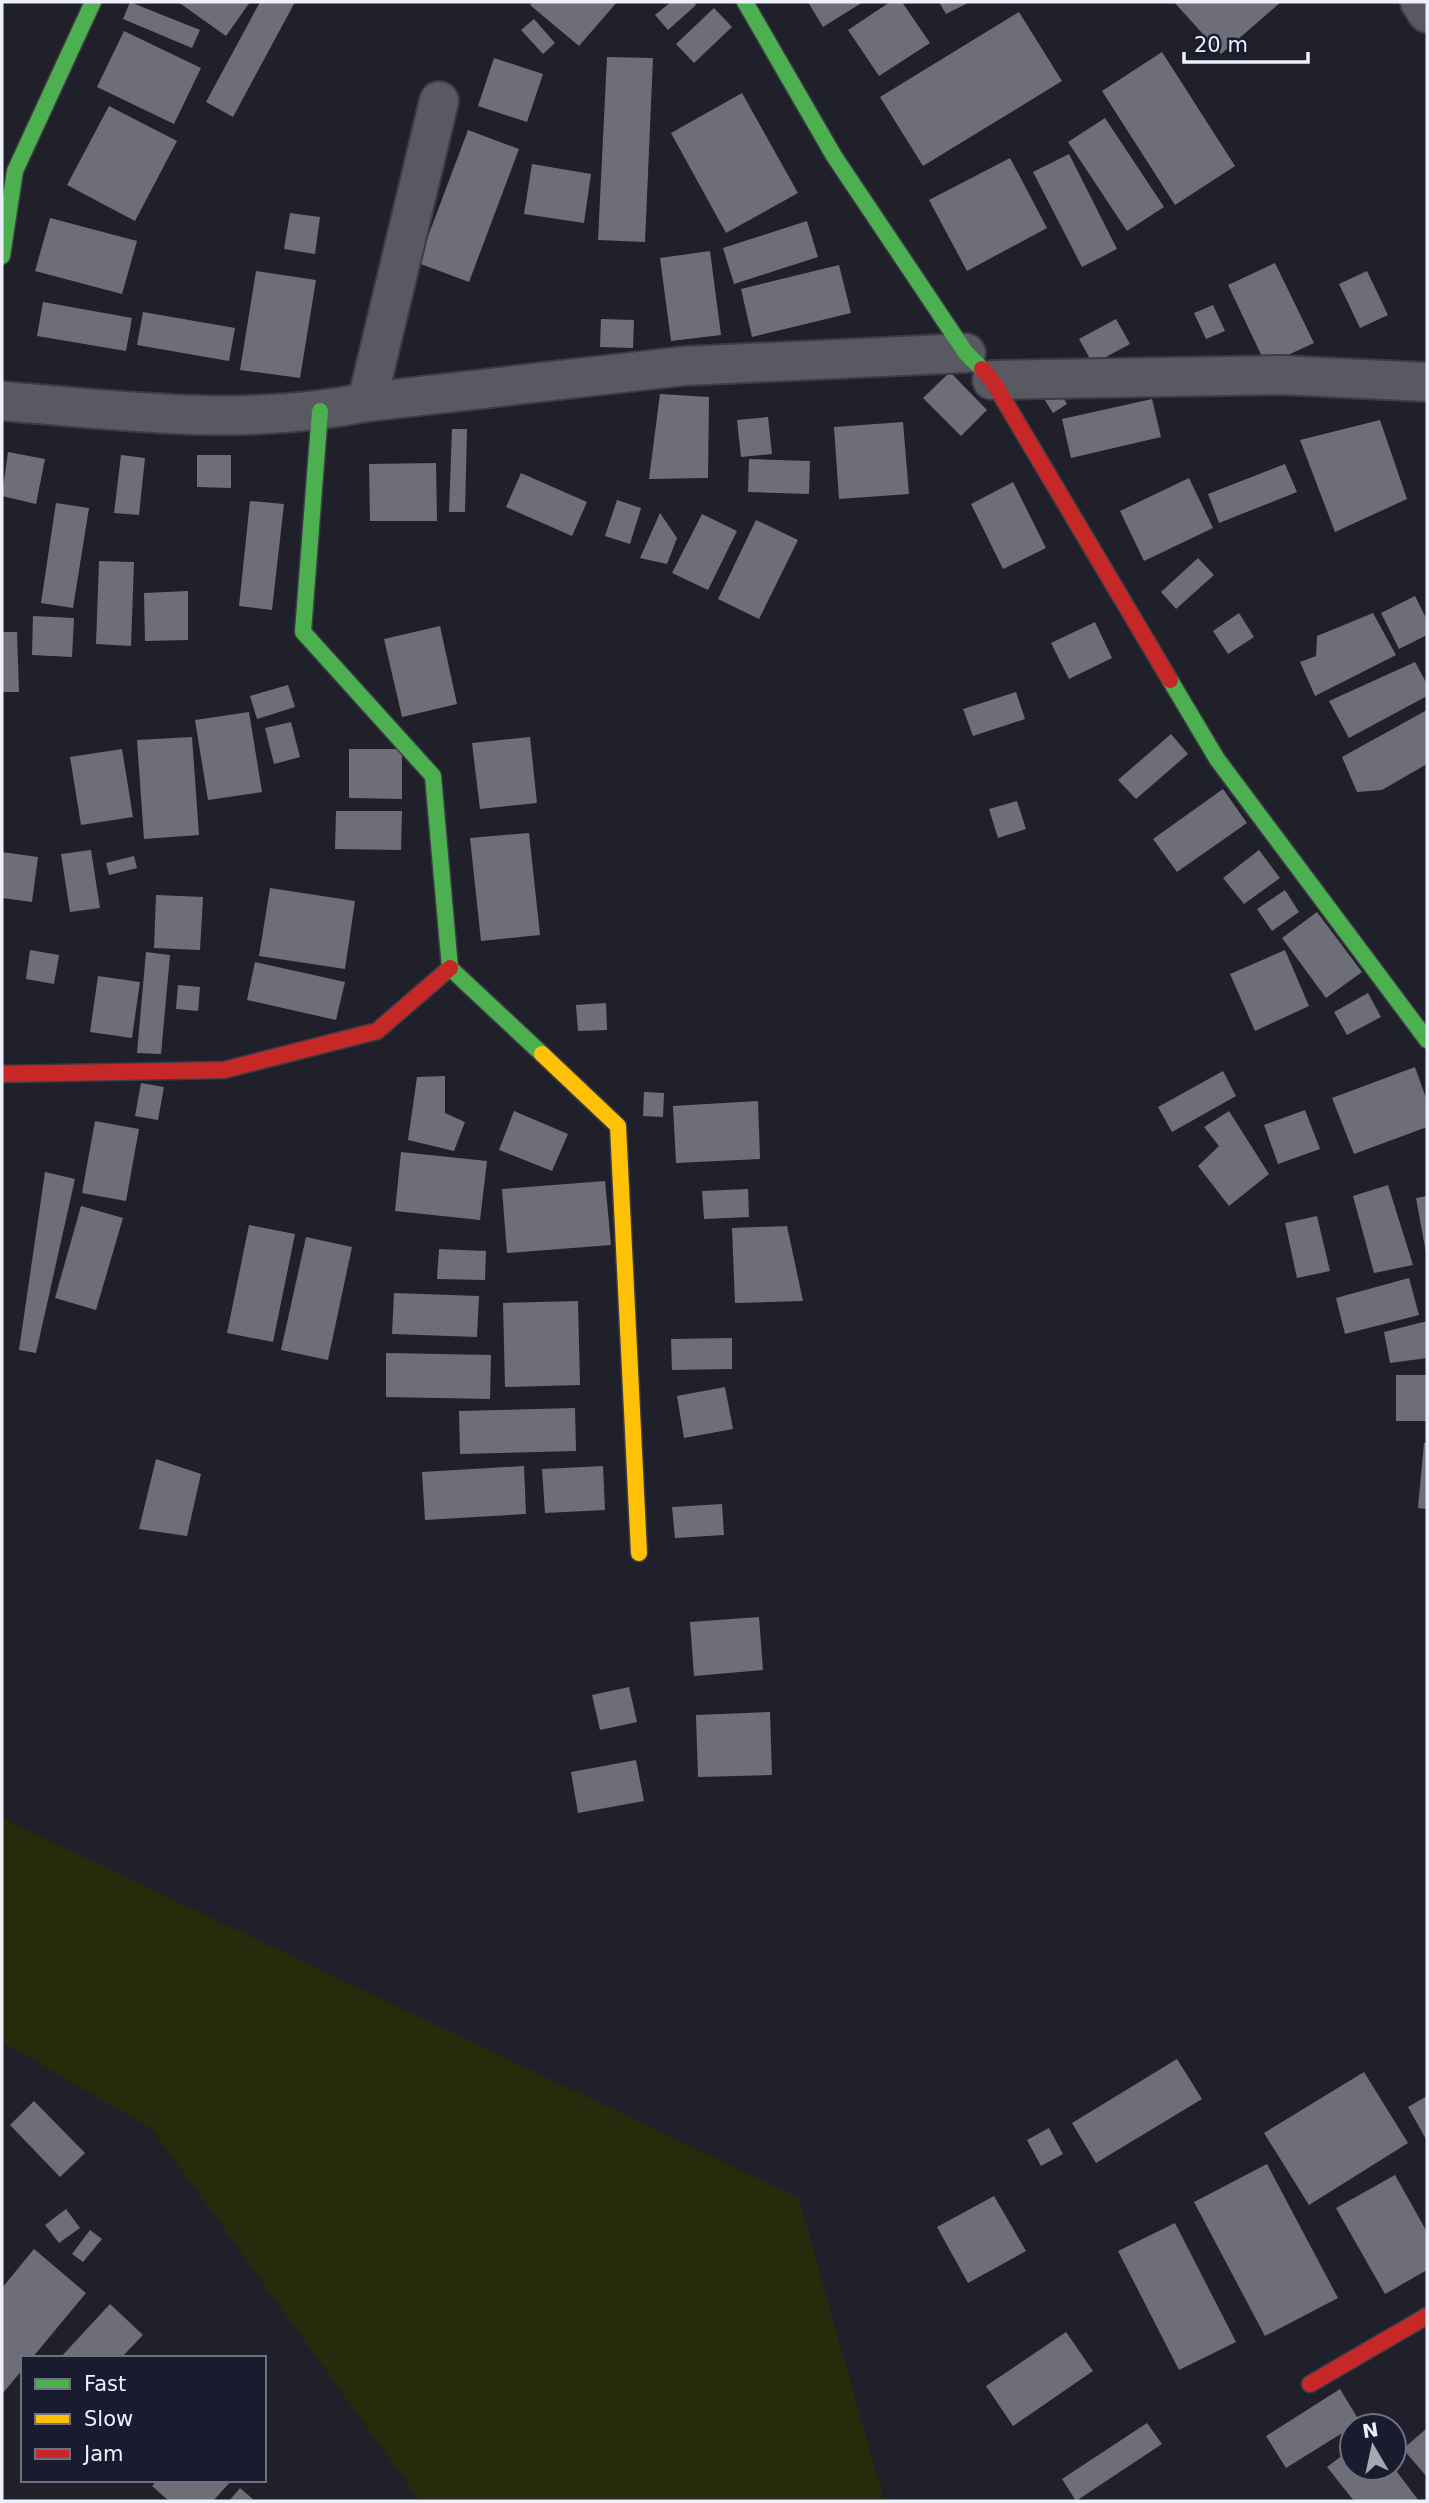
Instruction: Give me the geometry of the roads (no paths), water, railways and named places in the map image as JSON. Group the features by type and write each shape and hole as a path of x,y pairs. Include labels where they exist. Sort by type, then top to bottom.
{"street":[{"path":"2,256 15,171 93,2"},
{"path":"745,2 834,156 966,353 992,380 1217,759 1427,1040"},
{"path":"1420,2 1427,13"},
{"path":"367,402 439,101"},
{"path":"2,401 194,417 320,411 367,402 684,366 966,353"},
{"path":"992,380 1280,374 1427,382"},
{"path":"320,411 303,632 433,776 450,968 618,1126 639,1553"},
{"path":"2,1074 81,1075 224,1070 377,1031 450,968"},
{"path":"1310,2384 1427,2316"}]}
